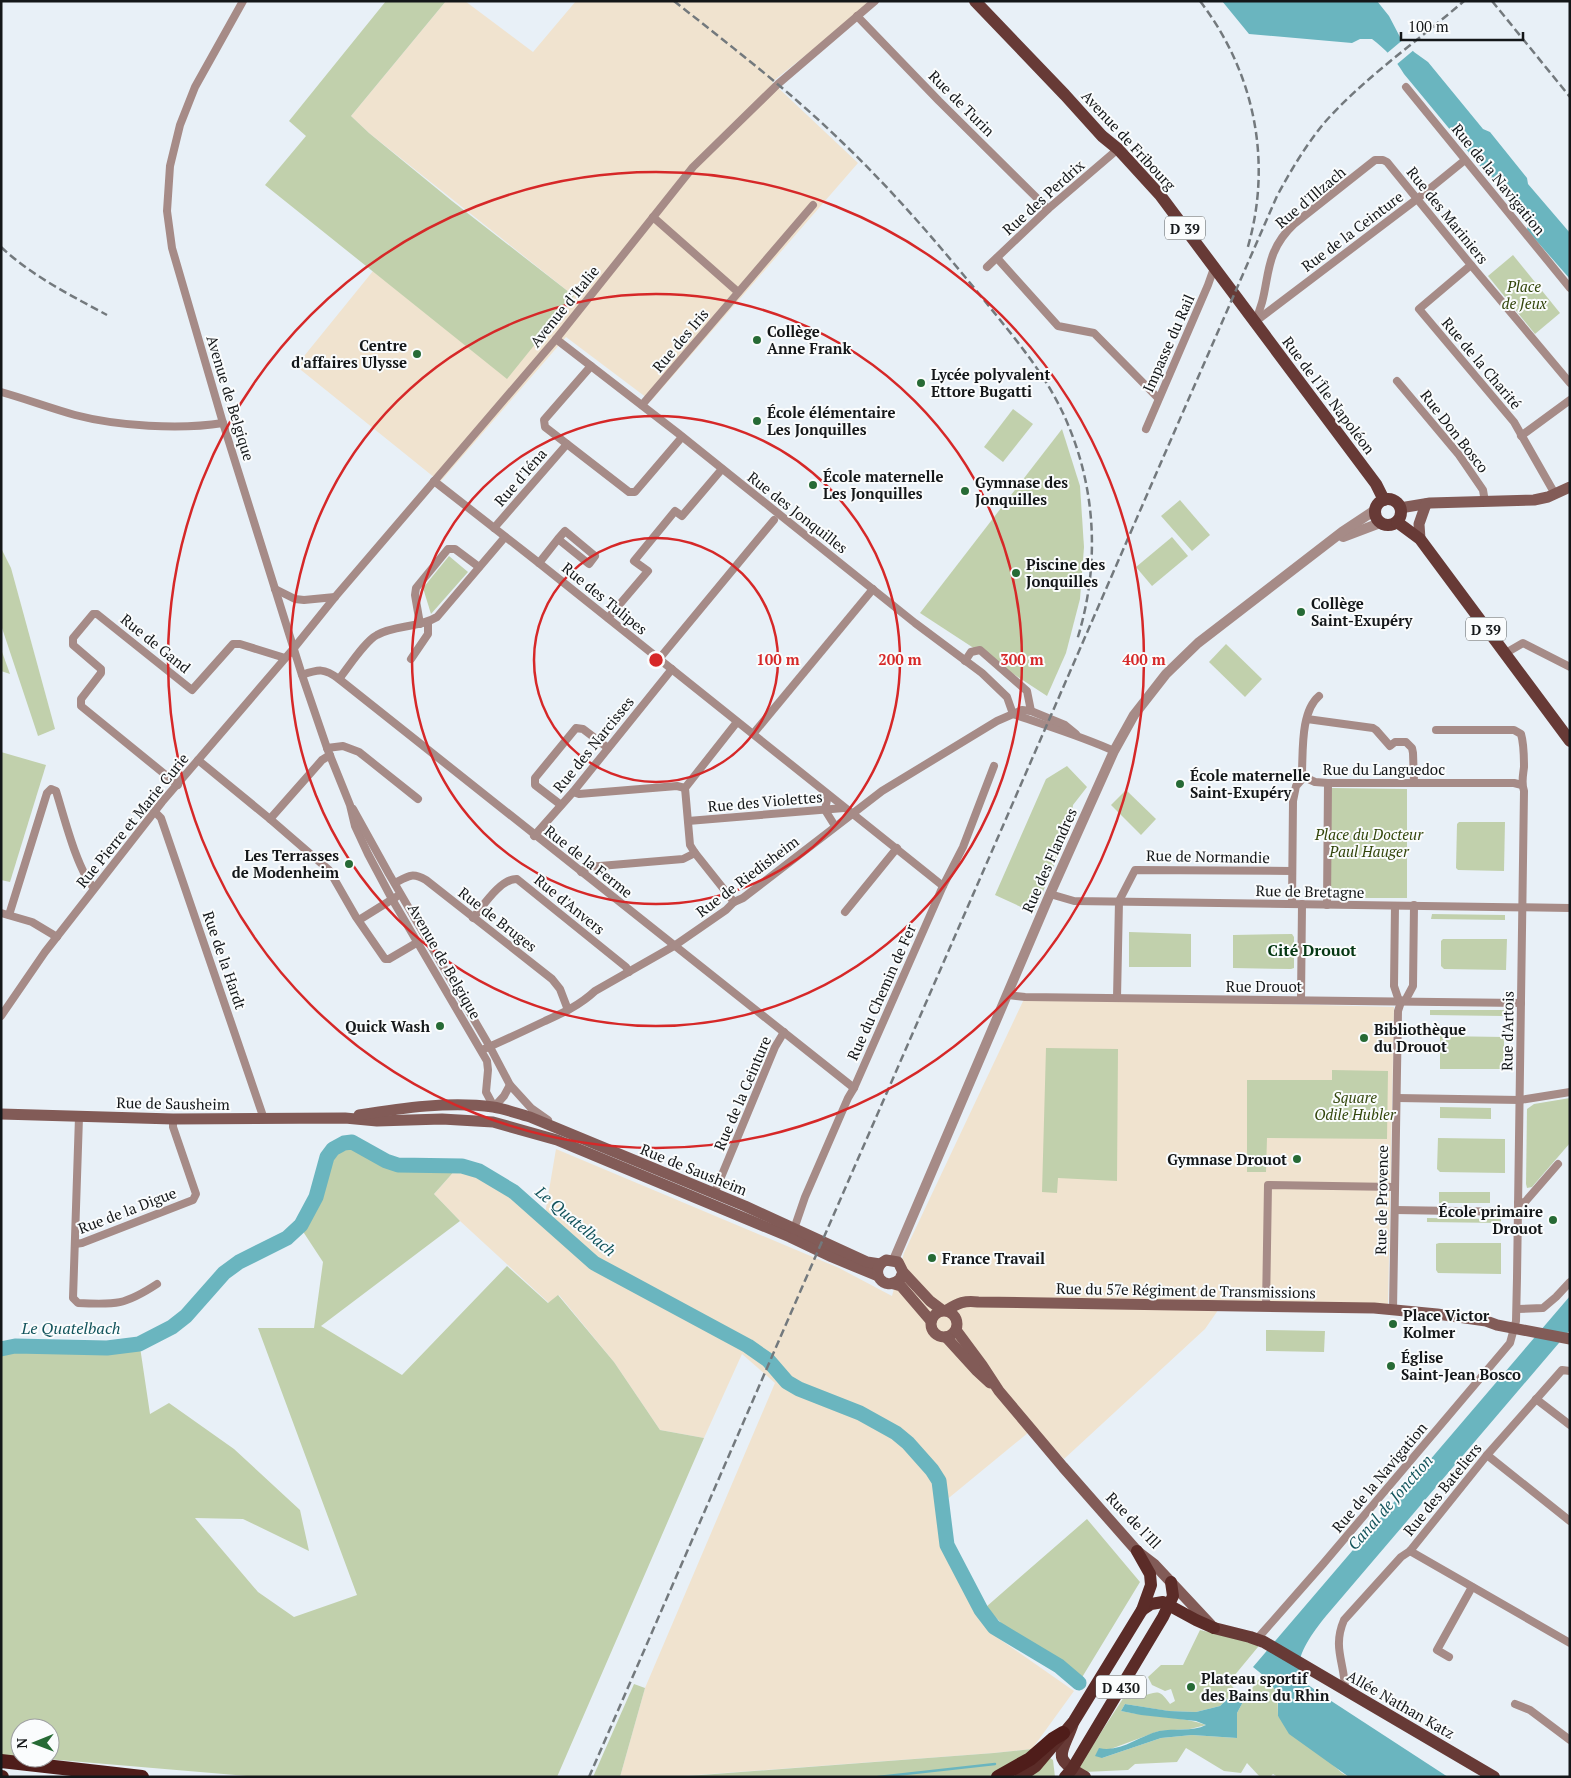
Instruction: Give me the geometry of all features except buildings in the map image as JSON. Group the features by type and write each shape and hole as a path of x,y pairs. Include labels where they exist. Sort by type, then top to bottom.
{"highway":[{"name":"D 430","path":"1020,1777 1036,1766 1074,1721 1142,1610 1151,1585 1150,1574 1138,1551"},
{"name":"D 430","path":"1069,1773 1170,1605 1173,1596 1171,1582"},
{"path":"1142,1610 1156,1602 1163,1602 1214,1628"},
{"path":"998,1777 1030,1759 1063,1733"},
{"path":"1,1761 142,1777"}],"main road":[{"name":"Avenue de Fribourg","path":"975,1 1160,195 1246,312"},
{"name":"D 39","path":"986,1 1108,130 1118,149"},
{"name":"Rue de l'Île Napoléon","path":"1246,312 1370,477 1384,500"},
{"path":"1400,508 1426,504 1534,500 1565,492"},
{"path":"1384,500 1392,500 1400,508 1400,515 1396,522 1390,525 1380,523 1376,517 1375,510 1378,504 1384,500"},
{"path":"1420,539 1419,524 1426,504"},
{"name":"D 39","path":"1396,522 1420,539 1570,741"},
{"name":"Rue de Sausheim","path":"345,1118 386,1111 467,1105 494,1107 530,1117 652,1169 792,1233 867,1262 879,1270"},
{"name":"Rue de Sausheim","path":"1,1114 173,1119 345,1118 377,1121 442,1119 493,1122 557,1140 712,1198"},
{"path":"886,1260 894,1260 900,1264 903,1272 930,1301 954,1314 958,1326 950,1336 942,1337 932,1330 931,1321 901,1286 886,1284 880,1279 879,1270 886,1260"},
{"path":"894,1284 900,1279 903,1272"},
{"name":"Rue du 57e Régiment de Transmissions","path":"944,1310 963,1301 1393,1310"},
{"path":"956,1318 964,1310 978,1302"},
{"path":"931,1321 935,1314 944,1310"},
{"path":"1393,1310 1486,1321 1516,1320 1534,1328 1570,1339"},
{"path":"1534,1328 1570,1332"},
{"name":"Rue de l'Ill","path":"956,1330 999,1390 1062,1466 1138,1551 1154,1564 1214,1628"},
{"name":"Rue de l'Ill","path":"946,1337 977,1372 999,1390"},
{"path":"1214,1628 1262,1641"},
{"name":"Allée Nathan Katz","path":"1262,1641 1494,1777"},
{"path":"1074,1721 1068,1738 1062,1747 1061,1756 1069,1773 1085,1777"}],"street":[{"name":"Avenue de Belgique","path":"243,1 195,87 180,125 170,166 167,211 172,248 223,423 302,675 350,805 355,826 392,899 510,1084 531,1108 559,1128"},
{"name":"Avenue d'Italie","path":"294,648 335,597 556,339 693,167 778,84 875,1"},
{"name":"Rue de Turin","path":"857,16 939,101 1048,209"},
{"name":"Rue de la Navigation","path":"1406,87 1570,288"},
{"name":"Rue des Perdrix","path":"987,267 1048,209 1118,149"},
{"name":"Rue des Mariniers","path":"1380,159 1387,162 1570,383"},
{"name":"Rue d'Illzach","path":"1254,323 1260,311 1265,280 1272,257 1283,236 1294,224 1375,160 1380,159"},
{"name":"Rue de la Ceinture","path":"1254,323 1417,199 1465,160"},
{"name":"Rue des Iris","path":"642,405 813,205"},
{"path":"653,217 738,292"},
{"path":"997,258 1058,326 1094,333 1158,398"},
{"name":"Rue de la Charité","path":"1471,265 1419,309 1514,422 1521,436 1565,492"},
{"name":"Impasse du Rail","path":"1146,429 1214,268"},
{"name":"Rue des Jonquilles","path":"556,339 965,661 1007,697 1013,714"},
{"path":"591,366 544,420 545,427 629,492 635,492 682,437"},
{"name":"Rue Don Bosco","path":"1397,382 1459,455 1483,490 1485,502"},
{"path":"1,392 76,415 141,426 210,425 223,423"},
{"path":"1521,436 1570,400"},
{"name":"Rue d'Iéna","path":"494,528 567,444"},
{"path":"608,618 648,571 634,561 675,511 682,516 722,468"},
{"name":"Rue des Tulipes","path":"434,481 943,886"},
{"name":"Rue des Flandres","path":"894,1260 1050,894 1114,751 1142,703 1187,652 1342,532 1375,510"},
{"path":"659,659 774,520"},
{"name":"Rue des Flandres","path":"1328,544 1356,531 1380,523"},
{"path":"539,563 564,531 595,556 589,564 558,539"},
{"path":"339,679 371,639 379,634 424,623 437,617 505,537"},
{"path":"411,658 428,634 415,595 416,588 448,548 455,549 479,567"},
{"path":"753,734 873,588"},
{"path":"275,589 295,599 335,597"},
{"name":"Rue de Gand","path":"178,784 81,706 81,699 101,673 101,669 73,645 73,638 93,614 97,614 192,690 233,644 240,644 284,658"},
{"path":"1504,654 1523,643 1570,667"},
{"name":"Rue Pierre et Marie Curie","path":"1,1016 94,888 198,760 294,648"},
{"path":"965,661 971,652 980,650 1027,691 1031,711 1065,725 1076,734"},
{"name":"Rue des Narcisses","path":"534,836 573,792 672,669"},
{"name":"Rue de la Ferme","path":"302,675 321,670 328,671 339,679 534,836 854,1088"},
{"name":"Rue du Languedoc","path":"1319,696 1312,705 1304,731 1302,771 1304,777 1315,782 1522,785"},
{"name":"Rue de Riedisheim","path":"486,1048 568,1010 587,999 595,991 674,946 726,910 734,902 742,898 882,791 997,721 1022,710 1031,711"},
{"path":"1013,714 1076,734 1114,751"},
{"path":"1307,719 1373,728 1390,746 1395,742 1406,742 1414,753 1414,782"},
{"path":"734,902 690,844 685,788 737,722"},
{"path":"561,805 536,785 535,778 576,728 583,729 608,748"},
{"name":"Rue d'Artois","path":"1436,730 1514,730 1522,734 1524,767 1522,785 1524,791 1516,1320"},
{"path":"270,820 329,752 343,746 359,752 418,799"},
{"path":"198,760 329,870 385,959 389,959 418,942"},
{"name":"Rue du Chemin de Fer","path":"792,1233 805,1197 848,1098 962,847 994,766"},
{"path":"1292,904 1293,801 1296,786 1304,777"},
{"path":"1326,905 1328,783"},
{"path":"573,792 579,794 677,786 685,788"},
{"path":"57,937 32,922 5,914 47,793 52,789 56,791 82,868 94,888"},
{"path":"828,795 826,810 835,826"},
{"name":"Avenue de Belgique","path":"350,805 486,1048 488,1070 486,1092 494,1107"},
{"name":"Rue des Violettes","path":"688,821 844,808"},
{"name":"Rue de la Hardt","path":"155,812 161,818 264,1119"},
{"path":"845,912 897,848"},
{"path":"581,872 588,867 684,859 695,853"},
{"name":"Rue de Normandie","path":"1117,998 1118,902 1132,874 1137,869 1292,871"},
{"name":"Rue de Bruges","path":"395,884 407,876 416,874 426,880 552,979 560,988 568,1010"},
{"name":"Rue d'Anvers","path":"473,918 504,882 517,879 629,972"},
{"path":"359,920 401,894"},
{"name":"Rue de Bretagne","path":"1050,894 1068,900 1118,902 1570,908"},
{"path":"1301,1000 1302,904"},
{"name":"Rue de Provence","path":"1395,906 1394,986 1401,1002"},
{"name":"Rue de Provence","path":"1393,1310 1398,1011 1401,1002 1406,999 1413,986 1414,906"},
{"name":"Rue Drouot","path":"1008,995 1025,997 1521,1003"},
{"name":"Rue de la Ceinture","path":"712,1198 775,1047 784,1032"},
{"path":"493,1122 494,1107 504,1096 510,1084"},
{"path":"1397,1098 1520,1100 1570,1092"},
{"path":"79,1117 74,1298 78,1303 109,1305 126,1302 157,1284"},
{"name":"Rue de la Digue","path":"75,1244 82,1243 193,1200 196,1194 173,1127 173,1119"},
{"path":"1518,1203 1525,1202 1558,1164"},
{"path":"1266,1307 1268,1184 1395,1187"},
{"path":"1395,1210 1518,1212"},
{"path":"1516,1320 1543,1308 1570,1282"},
{"name":"Rue de la Navigation","path":"1262,1641 1323,1564 1510,1343 1516,1320"},
{"name":"Rue des Bateliers","path":"1345,1690 1345,1678 1339,1656 1340,1629 1344,1620 1401,1557 1410,1551 1487,1455 1562,1370 1570,1371"},
{"path":"1536,1399 1570,1425"},
{"path":"1487,1455 1570,1521"},
{"path":"1410,1551 1570,1643"},
{"path":"1449,1657 1437,1650 1472,1587"},
{"path":"1515,1704 1530,1710 1570,1740"}],"shaded area":[{"path":"446,1 465,1 533,52 576,1 874,1 772,82 858,163 651,401 566,337 440,482 296,366 373,271 507,378 574,296 369,133 351,116"},
{"path":"1025,997 1394,1007 1388,1305 1223,1303 1205,1329 1064,1459 1035,1427 939,1506 939,1538 961,1584 998,1638 1074,1691 1032,1749 683,1776 620,1777 645,1688 775,1383 742,1354 704,1438 660,1430 614,1362 559,1295 549,1303 460,1221 434,1194 458,1167 545,1214 556,1149 839,1268 892,1296 904,1253"}],"green space":[{"path":"386,1 446,1 351,116 452,201 574,296 507,379 265,185 306,136 289,121"},
{"name":"Place de Jeux","path":"1513,255 1560,313 1535,334 1488,276"},
{"path":"1013,409 1033,424 1003,462 984,447"},
{"name":"Piscine des Jonquilles","path":"1062,429 1080,486 1084,547 1080,599 1066,653 1047,696 920,613"},
{"path":"1180,500 1210,535 1192,551 1161,516"},
{"path":"1172,537 1188,556 1152,586 1136,567"},
{"path":"1,548 11,568 55,729 38,736 1,625"},
{"path":"449,556 468,572 431,614 423,588"},
{"path":"1226,644 1262,679 1245,697 1209,662"},
{"path":"1,649 10,674 1,671"},
{"path":"1,752 46,765 10,882 1,880"},
{"path":"1067,766 1087,787 1073,805 1070,827 1034,913 995,895 1046,779"},
{"name":"Place du Docteur Paul Hauger","path":"1331,788 1407,789 1407,898 1331,898"},
{"path":"1126,790 1156,819 1141,835 1111,805"},
{"path":"1459,822 1505,822 1504,871 1458,870 1456,868 1457,824"},
{"path":"1432,914 1505,915 1505,920 1431,919"},
{"path":"1129,932 1191,934 1191,967 1129,967"},
{"path":"1292,934 1294,937 1294,968 1233,968 1233,935"},
{"path":"1443,939 1507,939 1506,970 1444,969 1441,966 1441,941"},
{"path":"1430,1010 1504,1010 1503,1016 1430,1015"},
{"path":"1440,1036 1504,1037 1504,1069 1440,1069"},
{"path":"1046,1048 1118,1049 1117,1181 1058,1178 1057,1193 1042,1192"},
{"name":"Square Odile Hubler","path":"1332,1070 1388,1071 1387,1139 1267,1138 1266,1172 1247,1172 1247,1080 1332,1080"},
{"path":"1570,1098 1570,1143 1532,1187 1527,1188 1527,1109 1534,1104"},
{"path":"1440,1107 1491,1108 1491,1119 1440,1118"},
{"path":"1438,1138 1505,1139 1505,1173 1440,1172 1437,1169"},
{"path":"352,1146 396,1170 458,1167 434,1194 460,1221 321,1326 402,1375 507,1266 548,1303 558,1295 614,1362 660,1430 704,1438 557,1777 258,1777 60,1760 60,1718 10,1718 10,1756 1,1755 1,1353 17,1350 104,1352 140,1347 150,1414 169,1403 234,1449 300,1510 309,1551 243,1519 195,1518 258,1592 294,1617 357,1595 258,1328 314,1328 323,1262 302,1230 319,1197 335,1154"},
{"path":"1439,1192 1490,1192 1490,1203 1439,1203"},
{"path":"1427,1218 1501,1219 1501,1223 1427,1222"},
{"path":"1501,1243 1501,1274 1438,1273 1436,1270 1436,1244"},
{"path":"1266,1330 1325,1331 1324,1352 1266,1351"},
{"path":"1087,1519 1140,1582 1081,1679 1060,1661 1006,1628 986,1607"},
{"path":"1200,1630 1258,1644 1258,1647 1229,1682 1236,1691 1220,1706 1196,1712 1168,1711 1125,1704 1121,1711 1186,1720 1206,1725 1190,1729 1159,1731 1108,1750 1102,1758 1161,1738 1192,1735 1237,1738 1237,1713 1262,1674 1271,1683 1276,1692 1278,1716 1342,1773 1349,1777 1278,1777 1273,1774 1270,1777 1260,1777 1247,1763 1241,1773 1224,1771 1186,1748 1177,1762 1135,1764 1128,1770 1084,1772 1079,1766 1126,1694 1136,1696 1156,1692 1166,1698 1170,1704 1175,1701 1171,1689 1165,1691 1152,1685 1148,1677 1161,1665 1183,1665"},
{"path":"634,1684 645,1688 620,1777 593,1777"},
{"path":"1032,1749 1003,1772 987,1777 675,1777 994,1753"},
{"path":"1050,1758 1053,1760 1055,1777 1029,1777"}],"water":[{"path":"1222,1 1377,1 1389,16 1400,37 1414,52 1428,62 1483,129 1490,132 1527,178 1528,184 1570,233 1570,279 1527,230 1528,224 1404,74 1394,59 1372,39 1360,39 1352,43 1249,34"},
{"path":"1570,1296 1570,1330 1326,1616 1311,1636 1302,1653 1299,1669 1301,1677 1306,1683 1448,1777 1349,1777 1289,1734 1278,1716 1278,1698 1275,1690 1269,1680 1253,1667"},
{"path":"1236,1691 1244,1700 1237,1713 1237,1738 1192,1735 1161,1738 1102,1758 1095,1756 1099,1748 1107,1749 1122,1746 1159,1731 1189,1729 1206,1725 1196,1721 1121,1711 1125,1704 1169,1711 1196,1712 1220,1706"}],"pier":[{"path":"1405,38 1415,49 1396,65 1386,54"}],"waterway":[{"name":"Le Quatelbach","path":"1,1349 15,1346 107,1348 139,1344 172,1327 186,1316 224,1273 239,1262 287,1238 301,1225 316,1197 327,1157 333,1149 344,1143 352,1142 386,1161 398,1165 462,1166 479,1171 514,1192 594,1263 748,1346 768,1360 787,1382 799,1389 860,1413 896,1433 908,1443 932,1470 939,1481 947,1545 981,1610 994,1627 1059,1666 1079,1683"},
{"path":"878,1777 995,1764"}],"railway":[{"path":"674,1 782,88 863,163 917,220 951,260 1008,330 1042,376 1069,427 1085,479 1090,506 1092,560 1084,614 1077,640"},
{"path":"1200,1 1219,29 1234,58 1246,88 1254,120 1258,152 1258,185 1255,217 1247,250"},
{"path":"589,1777 1277,196 1311,140 1341,105 1375,74 1464,1"},
{"path":"1492,1 1570,97"},
{"path":"1,247 38,276 107,315"}],"place":[{"name":"Collège Anne Frank","path":"757,340"},
{"name":"Centre d'affaires Ulysse","path":"417,354"},
{"name":"Lycée polyvalent Ettore Bugatti","path":"921,383"},
{"name":"École élémentaire Les Jonquilles","path":"757,421"},
{"name":"École maternelle Les Jonquilles","path":"813,485"},
{"name":"Gymnase des Jonquilles","path":"965,491"},
{"name":"Piscine des Jonquilles","path":"1016,573"},
{"name":"Collège Saint-Exupéry","path":"1301,612"},
{"name":"École maternelle Saint-Exupéry","path":"1180,784"},
{"name":"Les Terrasses de Modenheim","path":"349,864"},
{"name":"Quick Wash","path":"440,1026"},
{"name":"Bibliothèque du Drouot","path":"1364,1038"},
{"name":"Gymnase Drouot","path":"1297,1159"},
{"name":"École primaire Drouot","path":"1553,1220"},
{"name":"France Travail","path":"932,1258"},
{"name":"Place Victor Kolmer","path":"1393,1324"},
{"name":"Église Saint-Jean Bosco","path":"1391,1366"},
{"name":"Plateau sportif des Bains du Rhin","path":"1191,1687"}],"district":[{"name":"Cité Drouot","path":"1312,950"}],"water label":[{"name":"Canal de Jonction","path":"1390,1502"}]}
